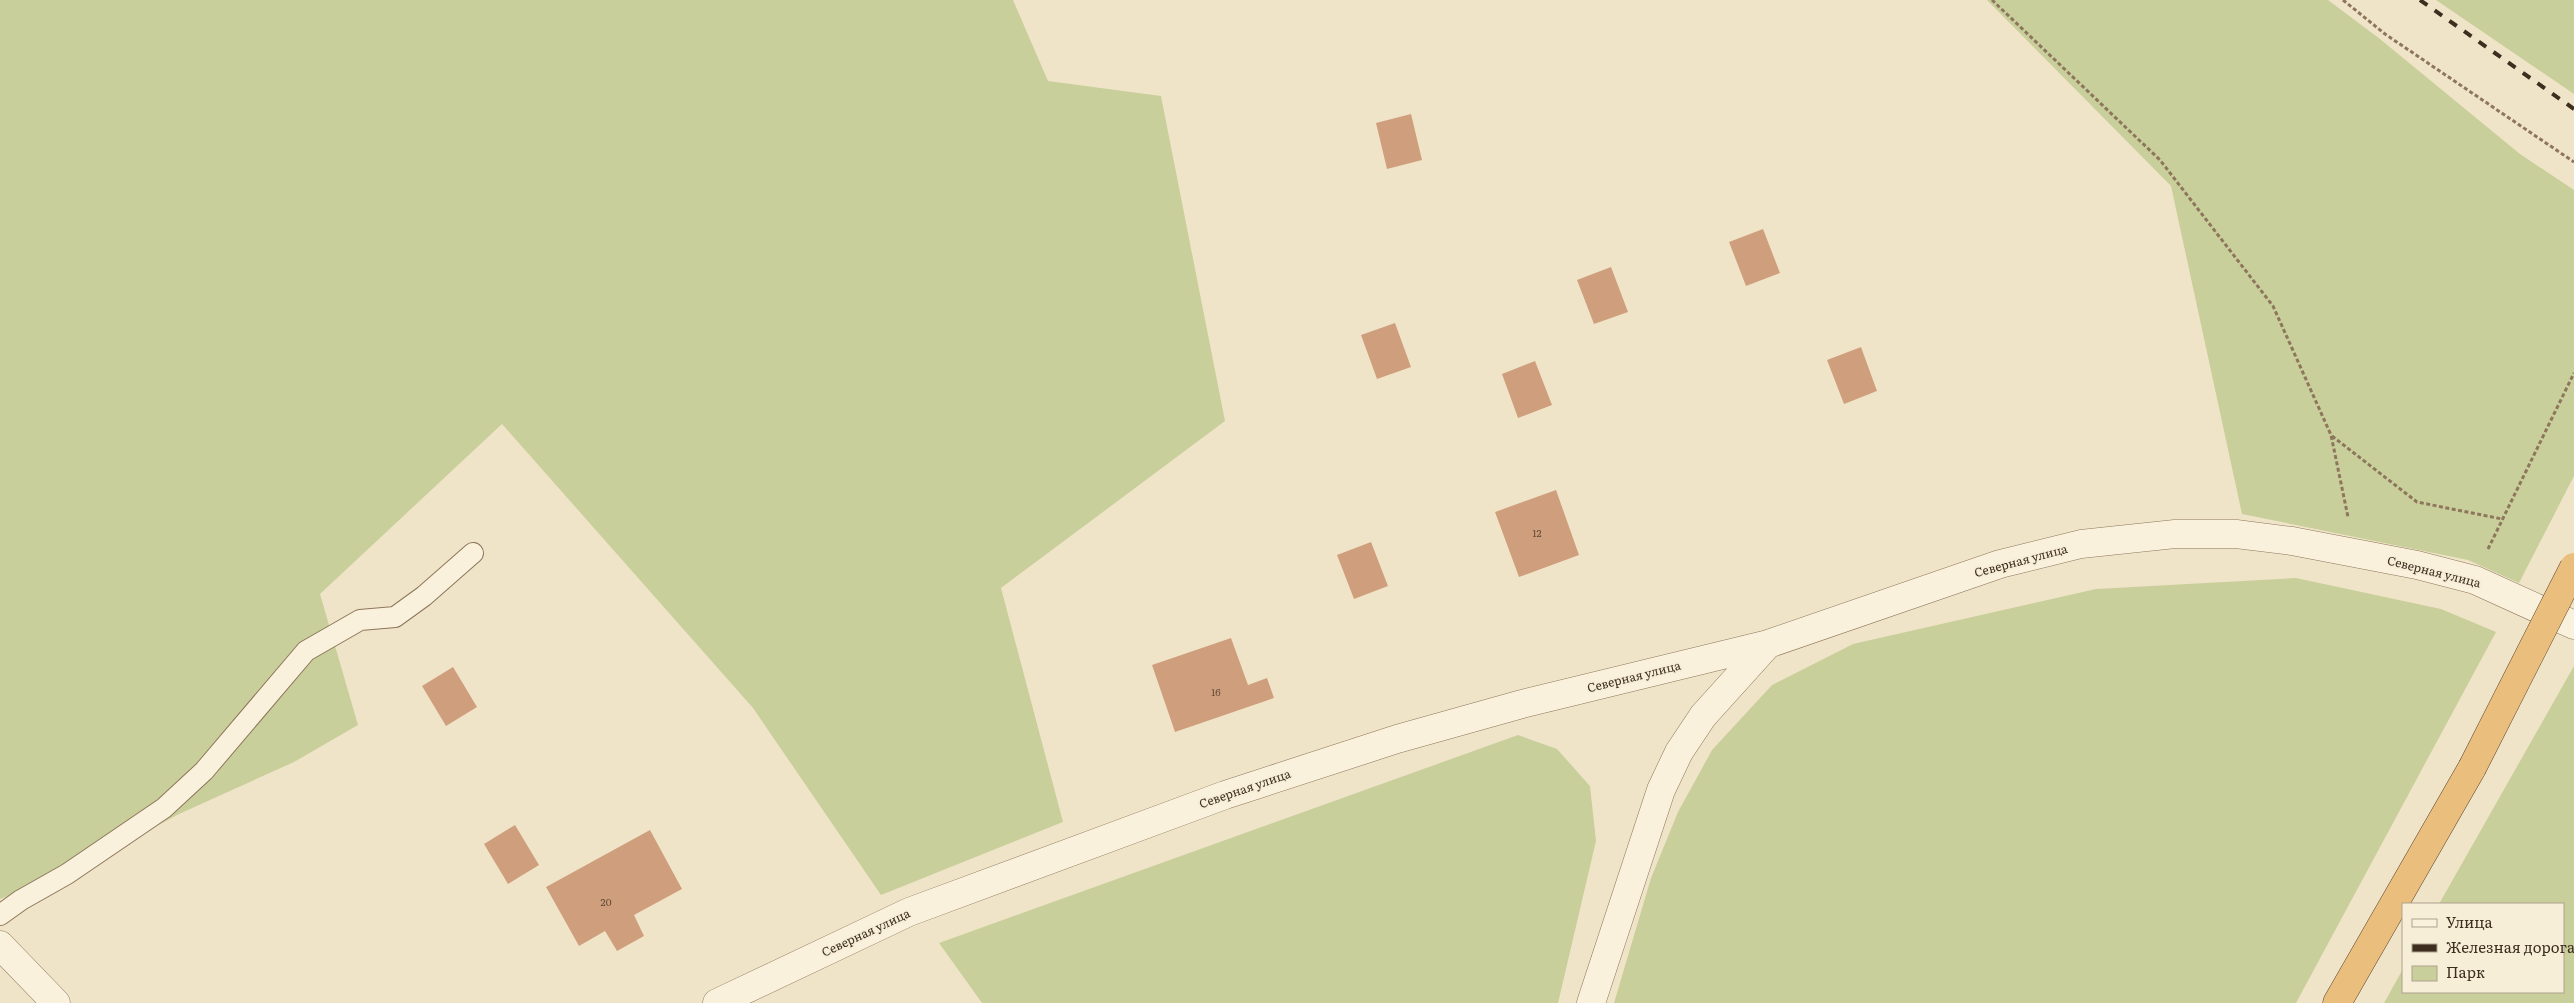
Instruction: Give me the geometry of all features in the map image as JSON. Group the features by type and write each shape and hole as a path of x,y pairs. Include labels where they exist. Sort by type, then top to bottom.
{"highway":[{"path":"2337,1003 2472,768 2574,566"}],"street":[{"name":"Северная улица","path":"717,1003 909,912 1224,795 1397,738 1522,704 1768,644 2000,564 2081,544 2175,534 2236,534 2292,541 2417,565 2475,580 2574,625"},
{"path":"1591,1003 1661,790 1679,752 1703,716 1768,644"},
{"path":"0,945 56,1003"}],"lane":[{"path":"0,915 21,900 68,874 164,808 204,771 306,651 360,620 395,617 424,596 473,553"}],"path":[{"path":"1992,0 2160,160 2273,306 2331,435 2356,554"},
{"path":"2342,0 2385,34 2574,162"},
{"path":"2331,435 2417,502 2502,519 2574,373"}],"green space":[{"path":"0,0 1013,0 1048,81 1161,96 1225,421 1001,588 1063,822 881,895 753,708 502,424 320,594 358,725 294,762 179,814 67,874 0,899"},
{"path":"1987,0 2328,0 2380,39 2520,154 2574,190 2574,476 2519,583 2468,560 2242,514 2171,186"},
{"path":"2436,0 2574,0 2574,94"},
{"path":"2296,578 2441,609 2496,632 2296,1003 1614,1003 1651,878 1678,812 1712,750 1772,685 1853,644 2096,589"},
{"path":"2574,666 2574,1003 2384,1003 2402,971 2402,993 2564,993 2564,903 2440,903"},
{"path":"1518,735 1557,749 1590,786 1596,841 1558,1003 982,1003 939,943"}],"building":[{"path":"1411,114 1422,160 1387,169 1376,123"},
{"path":"1763,229 1780,273 1746,286 1729,242"},
{"path":"1611,267 1628,312 1594,324 1577,280"},
{"path":"1395,323 1411,367 1377,379 1361,335"},
{"path":"1861,347 1877,391 1844,404 1827,360"},
{"path":"1535,361 1552,405 1518,418 1502,374"},
{"path":"1556,490 1579,555 1519,577 1495,512"},
{"path":"1371,542 1388,586 1354,599 1337,555"},
{"path":"1231,638 1248,685 1267,678 1274,698 1175,732 1152,665"},
{"path":"453,667 477,707 446,726 422,686"},
{"path":"515,825 539,865 508,884 484,844"},
{"path":"650,830 682,889 634,915 644,936 617,951 605,931 579,946 546,887"}],"railway":[{"path":"2420,0 2574,109"}]}
